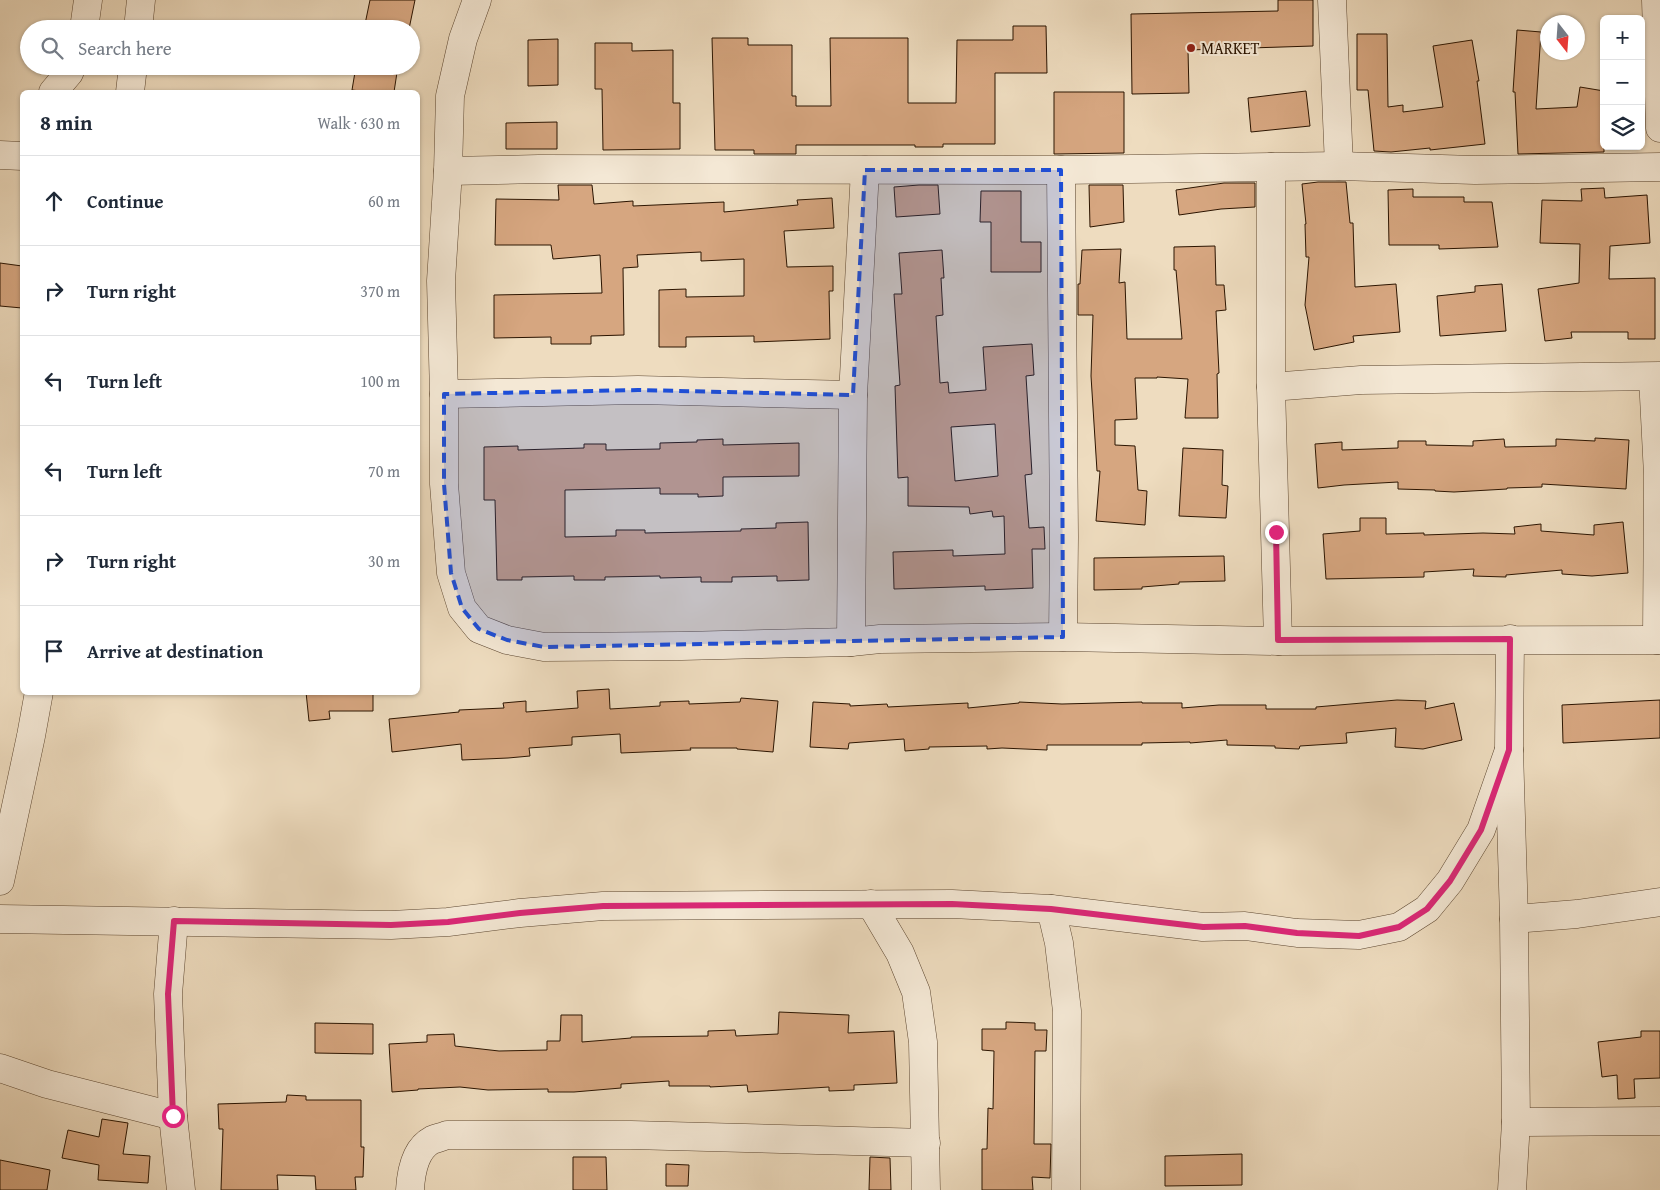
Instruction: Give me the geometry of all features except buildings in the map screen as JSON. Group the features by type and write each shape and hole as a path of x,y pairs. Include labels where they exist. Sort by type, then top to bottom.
{"street":[{"path":"85,20 88,0"},
{"path":"139,20 141,0"},
{"path":"477,0 463,39 450,96 448,171 441,281 444,484 450,573 462,608 479,628 507,640 544,647 682,646 851,642 880,639 1063,637 1278,640 1658,640 1656,376 1362,380 1272,387"},
{"path":"1332,0 1339,166"},
{"path":"1656,0 1660,128"},
{"path":"55,90 67,75"},
{"path":"130,90 132,75"},
{"path":"0,155 20,156"},
{"path":"448,171 539,169 1061,170 1339,166 1475,170 1660,167"},
{"path":"1272,167 1272,387 1278,640"},
{"path":"851,642 853,395 865,170"},
{"path":"1061,170 1063,637"},
{"path":"444,394 638,390 853,395"},
{"path":"1510,639 1509,750 1514,919 1516,1122 1512,1190"},
{"path":"0,881 6,827 31,736 38,695"},
{"path":"0,919 391,925 448,922 520,913 603,906 952,904 1051,909 1203,927 1245,926 1297,933 1359,936 1399,927 1427,909 1450,881 1481,830 1509,750"},
{"path":"1514,919 1577,914 1660,902"},
{"path":"871,904 900,953 916,992 923,1042 926,1190"},
{"path":"1051,909 1059,943 1067,1011 1066,1190"},
{"path":"174,921 168,994 173,1116 181,1190"},
{"path":"0,1068 56,1086 173,1116"},
{"path":"1516,1122 1660,1121"},
{"path":"410,1190 411,1178 418,1153 431,1141 447,1135 631,1135 926,1142"}],"highlighted area":[{"path":"865,170 1061,170 1063,637 544,647 507,640 479,629 462,608 451,573 444,484 444,394 638,390 853,395"}],"place":[{"name":"MARKET","path":"1191,48"}],"route":[{"path":"173,1116 168,994 174,921 391,925 448,922 520,913 603,906 952,904 1051,909 1203,927 1245,926 1297,933 1359,936 1399,927 1427,909 1450,881 1481,830 1509,750 1510,639 1278,640 1276,532"}]}
